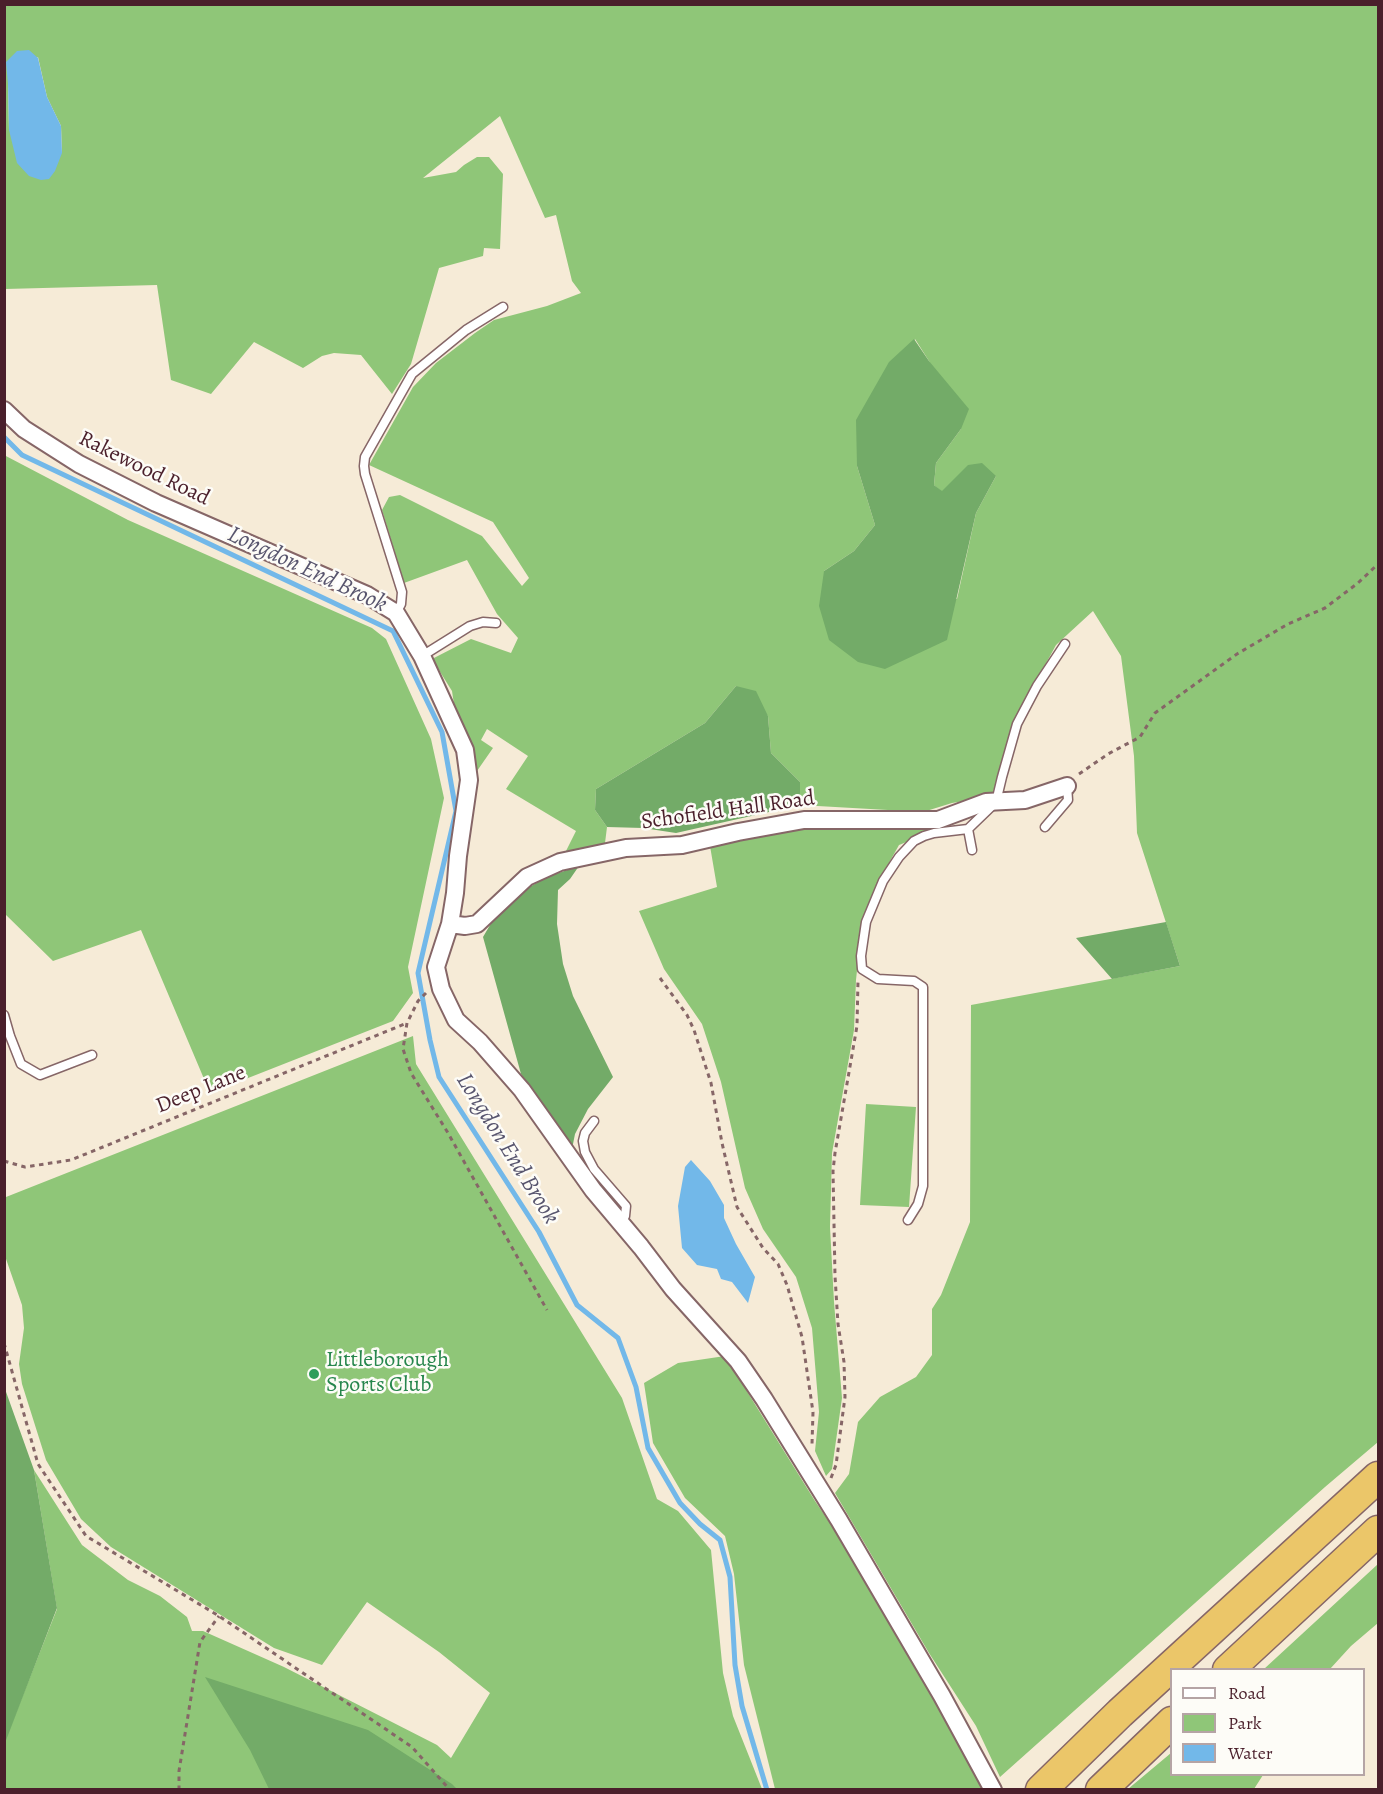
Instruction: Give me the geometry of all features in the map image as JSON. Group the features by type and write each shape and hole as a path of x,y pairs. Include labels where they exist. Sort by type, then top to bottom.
{"highway":[{"path":"1041,1790 1120,1713 1378,1477"},
{"path":"1230,1668 1378,1531"},
{"path":"1101,1790 1170,1724"}],"street":[{"name":"Rakewood Road","path":"4,410 24,429 79,464 156,503 367,595 396,613 422,656 465,750 469,780 450,924 436,967 441,989 456,1020 480,1042 522,1090 593,1190 673,1289 738,1361 822,1491 942,1696 993,1790"},
{"name":"Schofield Hall Road","path":"450,924 465,926 477,924 527,877 560,862 626,848 682,845 804,820 938,820 986,802 1025,800 1067,786"}],"lane":[{"path":"396,613 401,604 402,592 365,474 365,457 412,374 466,330 503,307"},
{"path":"422,656 470,626 483,622 496,623"},
{"path":"908,1220 918,1204 923,1186 923,987 914,981 878,979 862,969 861,956 866,922 883,881 899,857 914,841 934,833 968,829 996,802 1017,724 1037,686 1065,644"},
{"path":"1045,827 1068,800 1067,786"},
{"path":"968,829 972,850"},
{"path":"4,1015 21,1064 40,1075 92,1055"},
{"path":"594,1121 585,1132 583,1141 585,1152 594,1169 626,1206 625,1216 621,1223"}],"path":[{"path":"1067,786 1075,777 1108,754 1140,737 1155,713 1237,654 1288,624 1325,608 1358,583 1378,564"},
{"path":"822,1491 829,1485 836,1465 845,1397 844,1362 838,1323 835,1276 833,1171 857,1026 857,987 861,956"},
{"path":"660,978 687,1015 694,1030 711,1083 737,1208 763,1248 778,1264 787,1285 802,1336 813,1412 812,1446 801,1460"},
{"path":"433,987 417,1001 407,1023 403,1049 411,1073 448,1133 547,1310"},
{"name":"Deep Lane","path":"4,1161 25,1167 71,1161 407,1023"},
{"path":"4,1343 39,1464 86,1536 219,1616 412,1747 450,1790"},
{"path":"179,1790 179,1771 200,1642 219,1616"}],"green space":[{"path":"4,5 1378,5 1378,1442 1000,1777 976,1726 929,1653 835,1493 849,1474 858,1422 880,1397 916,1377 932,1355 932,1309 941,1295 970,1222 971,1005 1180,966 1137,833 1134,756 1121,656 1093,611 1056,645 1012,726 992,796 952,803 923,812 800,805 800,782 771,753 768,716 736,686 705,723 596,789 595,810 607,827 605,843 574,857 565,853 576,831 506,789 528,756 487,729 481,740 493,748 477,771 469,739 455,711 452,691 432,659 471,639 511,653 518,638 497,614 467,560 404,583 382,510 389,497 400,495 482,536 522,586 529,578 493,522 369,465 413,387 436,363 494,320 547,306 581,293 572,281 556,215 545,218 500,116 423,178 456,172 477,157 489,157 503,174 500,249 484,248 483,256 439,268 411,364 392,394 361,355 334,353 322,356 303,368 254,342 211,394 171,380 157,285 5,289","holes":["38,57 47,97 61,126 62,153 9,130 8,84","915,339 929,361 961,429 936,463 934,485 942,492 996,476 976,513 957,599 824,571 854,551 875,525 857,466"]},
{"path":"914,339 969,409 961,429 936,463 934,485 942,491 968,465 982,463 996,476 976,513 947,640 885,669 858,662 829,640 819,606 824,571 854,551 875,525 857,466 856,420 889,362"},
{"path":"4,455 128,520 372,628 386,639 431,739 444,798 408,967 413,993 393,1021 210,1093 141,930 53,961 5,914"},
{"path":"736,686 756,691 768,716 771,753 800,782 800,805 676,833 643,828 607,827 595,810 596,789 705,723"},
{"path":"971,816 899,845 880,879 862,923 854,1030 832,1153 830,1227 842,1398 832,1469 826,1476 815,1451 819,1412 812,1328 796,1277 763,1229 745,1188 721,1082 702,1024 664,969 639,911 717,887 710,846 802,826"},
{"path":"579,866 558,890 557,924 563,964 573,996 613,1077 588,1109 575,1134 572,1149 521,1074 483,937 493,920 519,893 547,877"},
{"path":"1166,922 1180,966 1112,979 1076,938"},
{"name":"Littleborough Sports Club","path":"413,1036 416,1064 622,1398 657,1499 678,1511 711,1550 723,1673 733,1716 762,1789 5,1789 4,1743 57,1609 34,1470 82,1545 128,1580 160,1596 187,1617 192,1631 203,1631 284,1667 437,1745 451,1758 490,1693 439,1652 367,1602 322,1665 274,1648 111,1547 81,1519 46,1460 22,1384 19,1364 24,1328 22,1305 5,1256 6,1197"},
{"path":"866,1104 916,1107 909,1207 860,1205"},
{"path":"725,1356 815,1501 882,1600 986,1789 775,1789 744,1665 734,1574 725,1536 685,1498 653,1443 644,1383 678,1363"},
{"path":"5,1389 34,1470 57,1608 5,1743"},
{"path":"1378,1564 1378,1623 1351,1646 1331,1668 1265,1668"},
{"path":"205,1677 368,1730 457,1789 269,1789 250,1750"},
{"path":"1170,1754 1170,1776 1262,1776 1254,1789 1128,1789"}],"water":[{"path":"29,50 38,58 47,97 61,126 62,153 49,179 41,180 29,176 17,163 9,130 6,62 17,51"},
{"path":"691,1160 710,1181 724,1205 724,1218 755,1277 748,1303 732,1282 721,1279 717,1269 697,1265 682,1248 678,1206 685,1167"}],"waterway":[{"name":"Longdon End Brook","path":"4,437 22,455 393,631 442,732 456,811 418,973 439,1077 539,1232 577,1305 618,1338 636,1387 648,1448 680,1503 700,1524 720,1540 730,1577 735,1665 742,1706 767,1790"}],"place":[{"name":"Littleborough Sports Club","path":"314,1374"}]}
